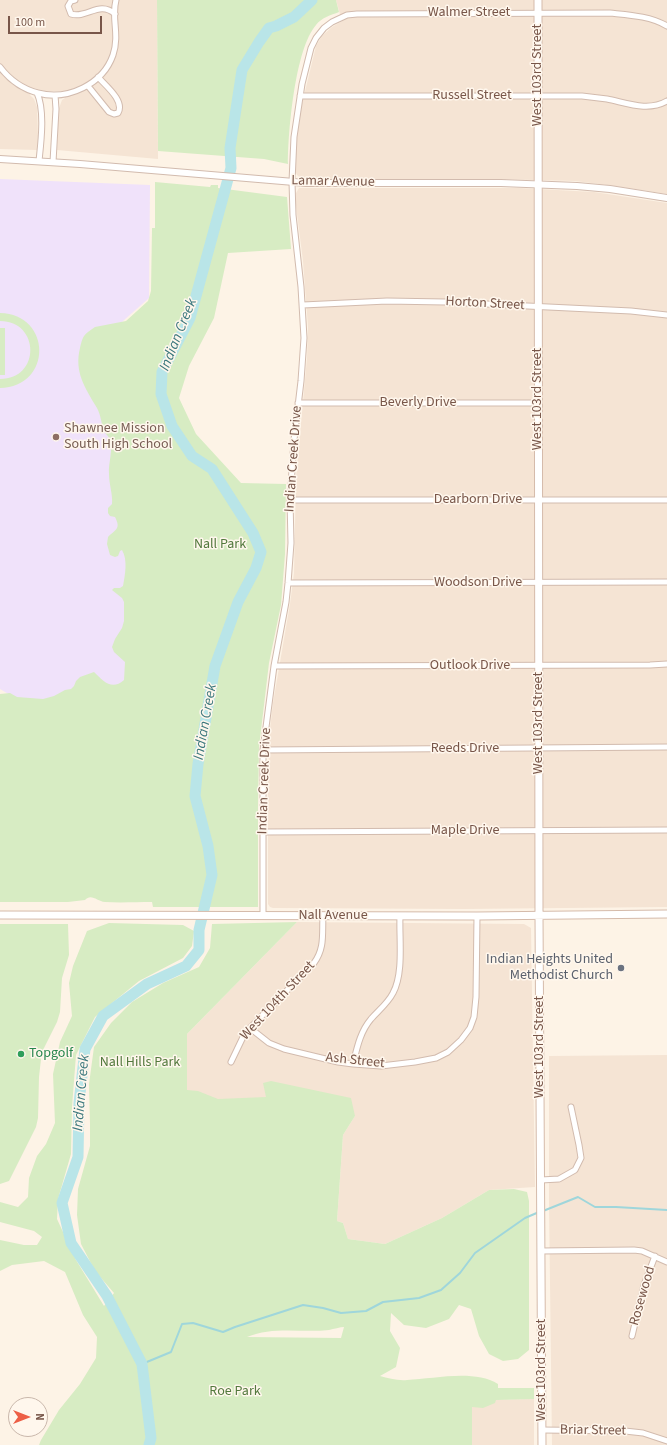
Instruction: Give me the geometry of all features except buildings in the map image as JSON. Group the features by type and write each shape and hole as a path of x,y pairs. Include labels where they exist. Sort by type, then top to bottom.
{"main road":[{"name":"West 103rd Street","path":"538,0 539,915 542,1445"},
{"name":"Nall Avenue","path":"0,916 477,916 667,914"}],"street":[{"path":"75,0 71,1 68,6 69,12 74,15 78,15 99,7 112,10 115,14"},
{"path":"1,70 18,84 37,93 55,95 76,91 88,86 98,77 109,63 115,49 117,33 115,14 116,0"},
{"name":"Walmer Street","path":"342,17 358,14 621,14 649,19 667,26"},
{"name":"Indian Creek Drive","path":"263,915 264,750 274,666 288,583 290,500 304,338 293,215 292,182 294,137 300,96 310,48 324,28 342,17"},
{"path":"88,86 109,112 114,114 118,113 120,109 119,101 98,77"},
{"path":"37,93 39,98 41,141 39,161"},
{"path":"53,162 56,109 55,95"},
{"name":"Russell Street","path":"300,96 582,96 643,106 660,105 667,101"},
{"name":"Lamar Avenue","path":"0,159 292,182 538,184 610,190 667,198"},
{"name":"Horton Street","path":"302,305 387,301 445,302 631,311 667,315"},
{"name":"Beverly Drive","path":"298,403 538,402"},
{"name":"Dearborn Drive","path":"290,500 667,500"},
{"name":"Woodson Drive","path":"288,583 667,582"},
{"name":"Outlook Drive","path":"274,666 539,666 667,664"},
{"name":"Reeds Drive","path":"264,750 667,748"},
{"name":"Maple Drive","path":"263,832 667,830"},
{"name":"West 104th Street","path":"231,1062 243,1037 250,1028 314,963 319,956 322,949 323,916"},
{"path":"353,1064 358,1042 363,1030 371,1019 386,1004 397,982 400,916"},
{"name":"Ash Street","path":"250,1028 269,1043 284,1049 338,1062 381,1066 436,1058 448,1052 462,1040 470,1028 476,1011 477,916"},
{"path":"541,1180 559,1179 575,1170 581,1158 571,1107"},
{"path":"541,1250 634,1250 642,1251 667,1262"},
{"name":"Rosewood","path":"632,1336 644,1285 655,1256"},
{"name":"Briar Street","path":"542,1430 625,1430 643,1433 667,1441"}],"shaded area":[{"path":"0,0 157,0 158,159 57,150 58,111 62,100 65,98 64,91 45,91 34,88 30,95 34,99 37,107 37,150 0,149"},
{"path":"336,0 667,0 667,194 575,181 492,179 302,179 297,175 295,170 301,108 316,46 322,36 342,21"},
{"name":"Shawnee Mission South High School","path":"0,179 150,185 149,298 123,321 107,347 143,679 60,702 17,699 0,689"},
{"path":"299,188 520,188 594,192 667,203 667,907 464,909 273,908 268,904 268,770 270,729 294,573 296,478 307,358 308,327 303,261 296,206 296,193"},
{"path":"297,922 524,924 531,928 535,1187 489,1190 442,1218 385,1244 348,1239 343,1223 337,1221 343,1135 355,1116 187,1107 187,1034"},
{"path":"667,1055 667,1445 552,1445 549,1056"},
{"path":"534,1399 534,1445 472,1445 472,1400"}],"green space":[{"path":"157,0 336,0 339,12 326,17 316,25 303,52 291,112 288,164 264,159 158,151"},
{"name":"Nall Park","path":"155,182 210,187 211,185 218,185 218,188 287,197 291,249 228,253 214,318 189,366 179,398 196,434 241,483 286,484 285,554 281,605 269,663 259,747 258,907 153,907 152,902 105,902 92,897 85,900 68,902 0,902 0,694 10,693 17,697 43,699 71,689 80,677 94,672 108,684 116,685 124,680 125,662 114,652 112,647 124,621 124,602 122,598 112,590 123,586 125,558 122,550 118,556 115,557 110,555 107,544 108,537 118,526 115,517 110,516 108,513 108,508 112,504 109,474 111,447 109,437 104,431 98,411 82,380 78,365 83,338 88,332 95,327 126,321 148,301 151,291 152,228 155,228"},
{"path":"0,313 17,316 29,325 37,337 39,350 37,364 30,376 17,385 0,388 0,379 13,377 23,370 29,361 30,350 28,339 23,330 13,323 0,321"},
{"path":"0,328 5,328 5,375 0,375"},
{"path":"297,922 187,1034 187,1090 198,1091 218,1099 266,1097 263,1083 271,1081 351,1098 355,1116 343,1135 337,1221 343,1223 348,1239 385,1244 442,1218 489,1190 514,1189 527,1192 529,1201 529,1350 518,1359 503,1361 489,1354 479,1336 471,1309 459,1305 449,1319 426,1328 404,1325 391,1313 390,1331 400,1348 396,1367 380,1376 404,1380 466,1376 488,1379 498,1384 498,1388 534,1388 534,1399 496,1400 495,1403 483,1408 472,1407 472,1445 39,1445 43,1437 48,1437 48,1428 59,1410 80,1384 96,1358 97,1337 83,1315 65,1272 44,1261 12,1265 0,1271 0,1240 24,1245 37,1245 42,1237 34,1231 0,1222 0,1202 18,1207 28,1197 29,1178 37,1156 46,1144 55,1123 53,1074 60,1042 72,1016 69,983 73,966 87,931 109,923 183,925 194,931 192,946 183,958 139,981 95,1017 76,1055 72,1107 71,1154 58,1199 57,1219 76,1260 104,1306 114,1293 95,1271 81,1244 77,1215 78,1189 90,1146 89,1084 94,1047 111,1023 132,1002 163,983 199,967 210,948 212,924","holes":["344,1327 341,1338 247,1337 267,1332 288,1330 319,1331"]},
{"name":"Topgolf","path":"0,924 68,924 69,955 62,978 60,1012 57,1022 44,1048 41,1059 38,1118 36,1127 9,1181 0,1184"}],"waterway":[{"name":"Indian Creek","path":"149,1445 151,1438 142,1364 107,1296 71,1243 62,1203 78,1157 79,1103 85,1049 103,1016 147,984 186,966 199,950 199,930 212,875 208,846 195,796 198,764 215,666 238,602 256,568 261,552 253,533 212,469 192,456 172,426 161,394 162,372 190,318 231,168 230,148 242,70 269,28 294,17 312,0"},
{"path":"543,1211 578,1197 595,1207 667,1210"},
{"path":"142,1364 171,1352 182,1324 193,1323 223,1332 303,1305 341,1313 366,1311 383,1302 419,1298 441,1290 460,1273 475,1253 525,1218 539,1212"}],"place":[{"name":"Shawnee Mission South High School","path":"56,437"},
{"name":"Indian Heights United Methodist Church","path":"621,968"},
{"name":"Topgolf","path":"21,1054"}],"park label":[{"name":"Nall Hills Park","path":"140,1063"},
{"name":"Roe Park","path":"235,1392"}]}
